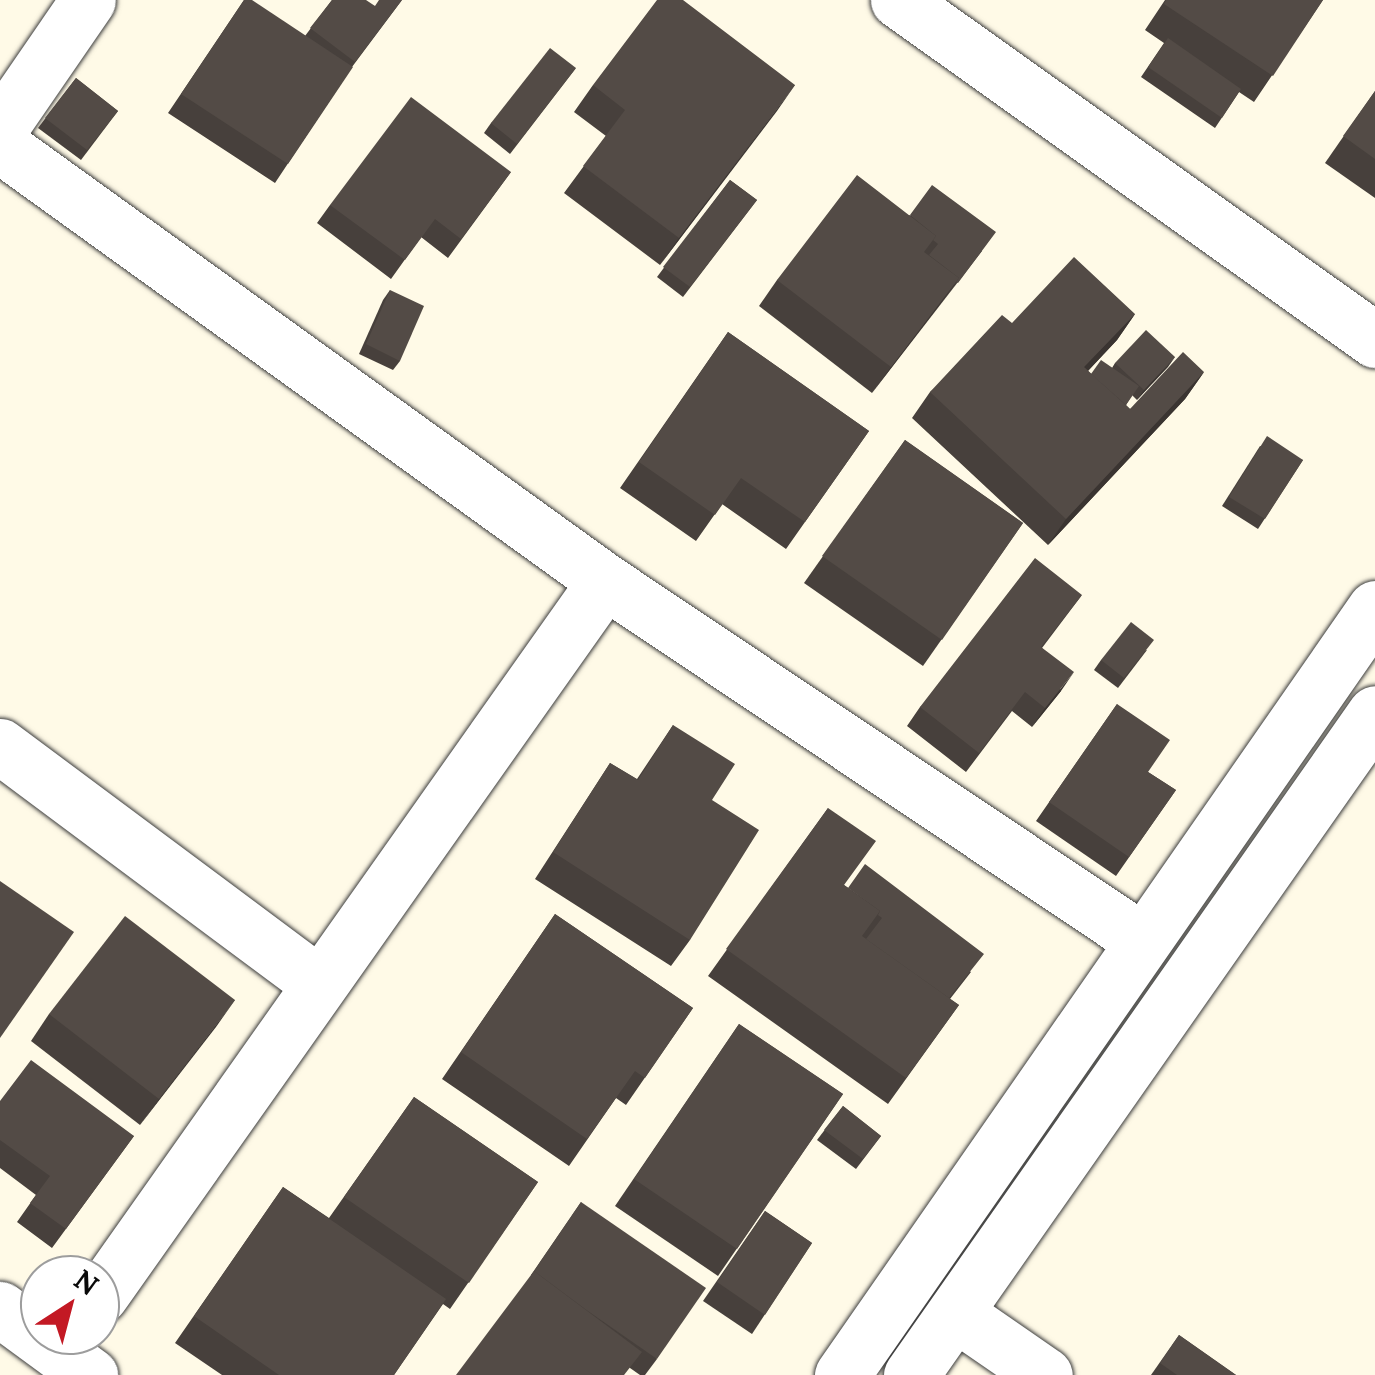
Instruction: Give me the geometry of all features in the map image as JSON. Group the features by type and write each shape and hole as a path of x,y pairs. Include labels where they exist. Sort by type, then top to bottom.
{"street":[{"path":"0,128 88,0"},
{"path":"898,0 952,16 1375,340"},
{"path":"0,145 605,581 1143,941"},
{"path":"120,1267 317,982 605,581"},
{"path":"842,1375 1375,608"},
{"path":"911,1375 1375,713"},
{"path":"0,746 317,982"},
{"path":"955,1313 1045,1375"}],"building":[{"path":"244,0 252,0 353,67 288,164 181,94"},
{"path":"332,0 366,0 375,6 379,0 402,0 355,62 310,28"},
{"path":"657,0 683,0 795,85 679,238 583,166 625,110 593,85"},
{"path":"1166,0 1323,0 1273,76 1164,4"},
{"path":"1168,38 1241,89 1222,118 1148,67"},
{"path":"550,48 576,68 517,144 491,123"},
{"path":"76,78 118,111 87,150 45,118"},
{"path":"1375,91 1375,159 1343,136"},
{"path":"411,97 511,172 461,239 435,219 405,260 330,205"},
{"path":"857,175 936,236 924,252 959,278 891,367 777,280"},
{"path":"730,180 757,200 690,287 663,267"},
{"path":"932,185 996,232 958,283 959,278 929,255 938,244 933,240 936,236 910,215"},
{"path":"1074,257 1135,314 1084,367 1130,409 1183,352 1204,372 1066,519 930,392 1002,315 1012,323"},
{"path":"390,290 424,306 400,361 366,344"},
{"path":"1146,330 1175,357 1144,390 1115,363"},
{"path":"728,332 869,431 805,522 741,478 715,515 639,462"},
{"path":"1101,360 1139,386 1126,405 1091,374"},
{"path":"1267,436 1303,460 1265,519 1229,497"},
{"path":"905,440 1023,523 942,640 822,556"},
{"path":"1035,558 1082,595 1041,647 1074,672 1045,708 1025,692 979,753 920,707"},
{"path":"1131,622 1154,640 1124,678 1101,660"},
{"path":"1117,704 1170,740 1148,772 1176,790 1129,857 1049,802"},
{"path":"673,725 735,764 712,800 759,830 690,940 553,852 610,763 638,780"},
{"path":"828,808 876,841 844,885 880,911 862,936 959,1005 906,1078 726,949"},
{"path":"865,864 984,954 949,998 866,939 882,918 878,915 880,911 848,888"},
{"path":"0,881 74,932 0,1038"},
{"path":"555,914 693,1008 645,1078 635,1071 587,1139 461,1052"},
{"path":"125,916 235,1000 159,1099 49,1014"},
{"path":"739,1024 843,1094 737,1249 634,1179"},
{"path":"31,1060 134,1136 66,1229 30,1203 50,1176 0,1140 0,1101"},
{"path":"414,1097 538,1182 469,1283 344,1197"},
{"path":"843,1106 881,1136 863,1159 824,1130"},
{"path":"283,1187 446,1299 394,1375 279,1375 194,1316"},
{"path":"581,1202 706,1288 657,1359 534,1271"},
{"path":"765,1211 812,1243 765,1315 717,1282"},
{"path":"534,1271 642,1352 624,1375 456,1375"},
{"path":"1179,1335 1236,1375 1177,1375 1160,1363"}]}
